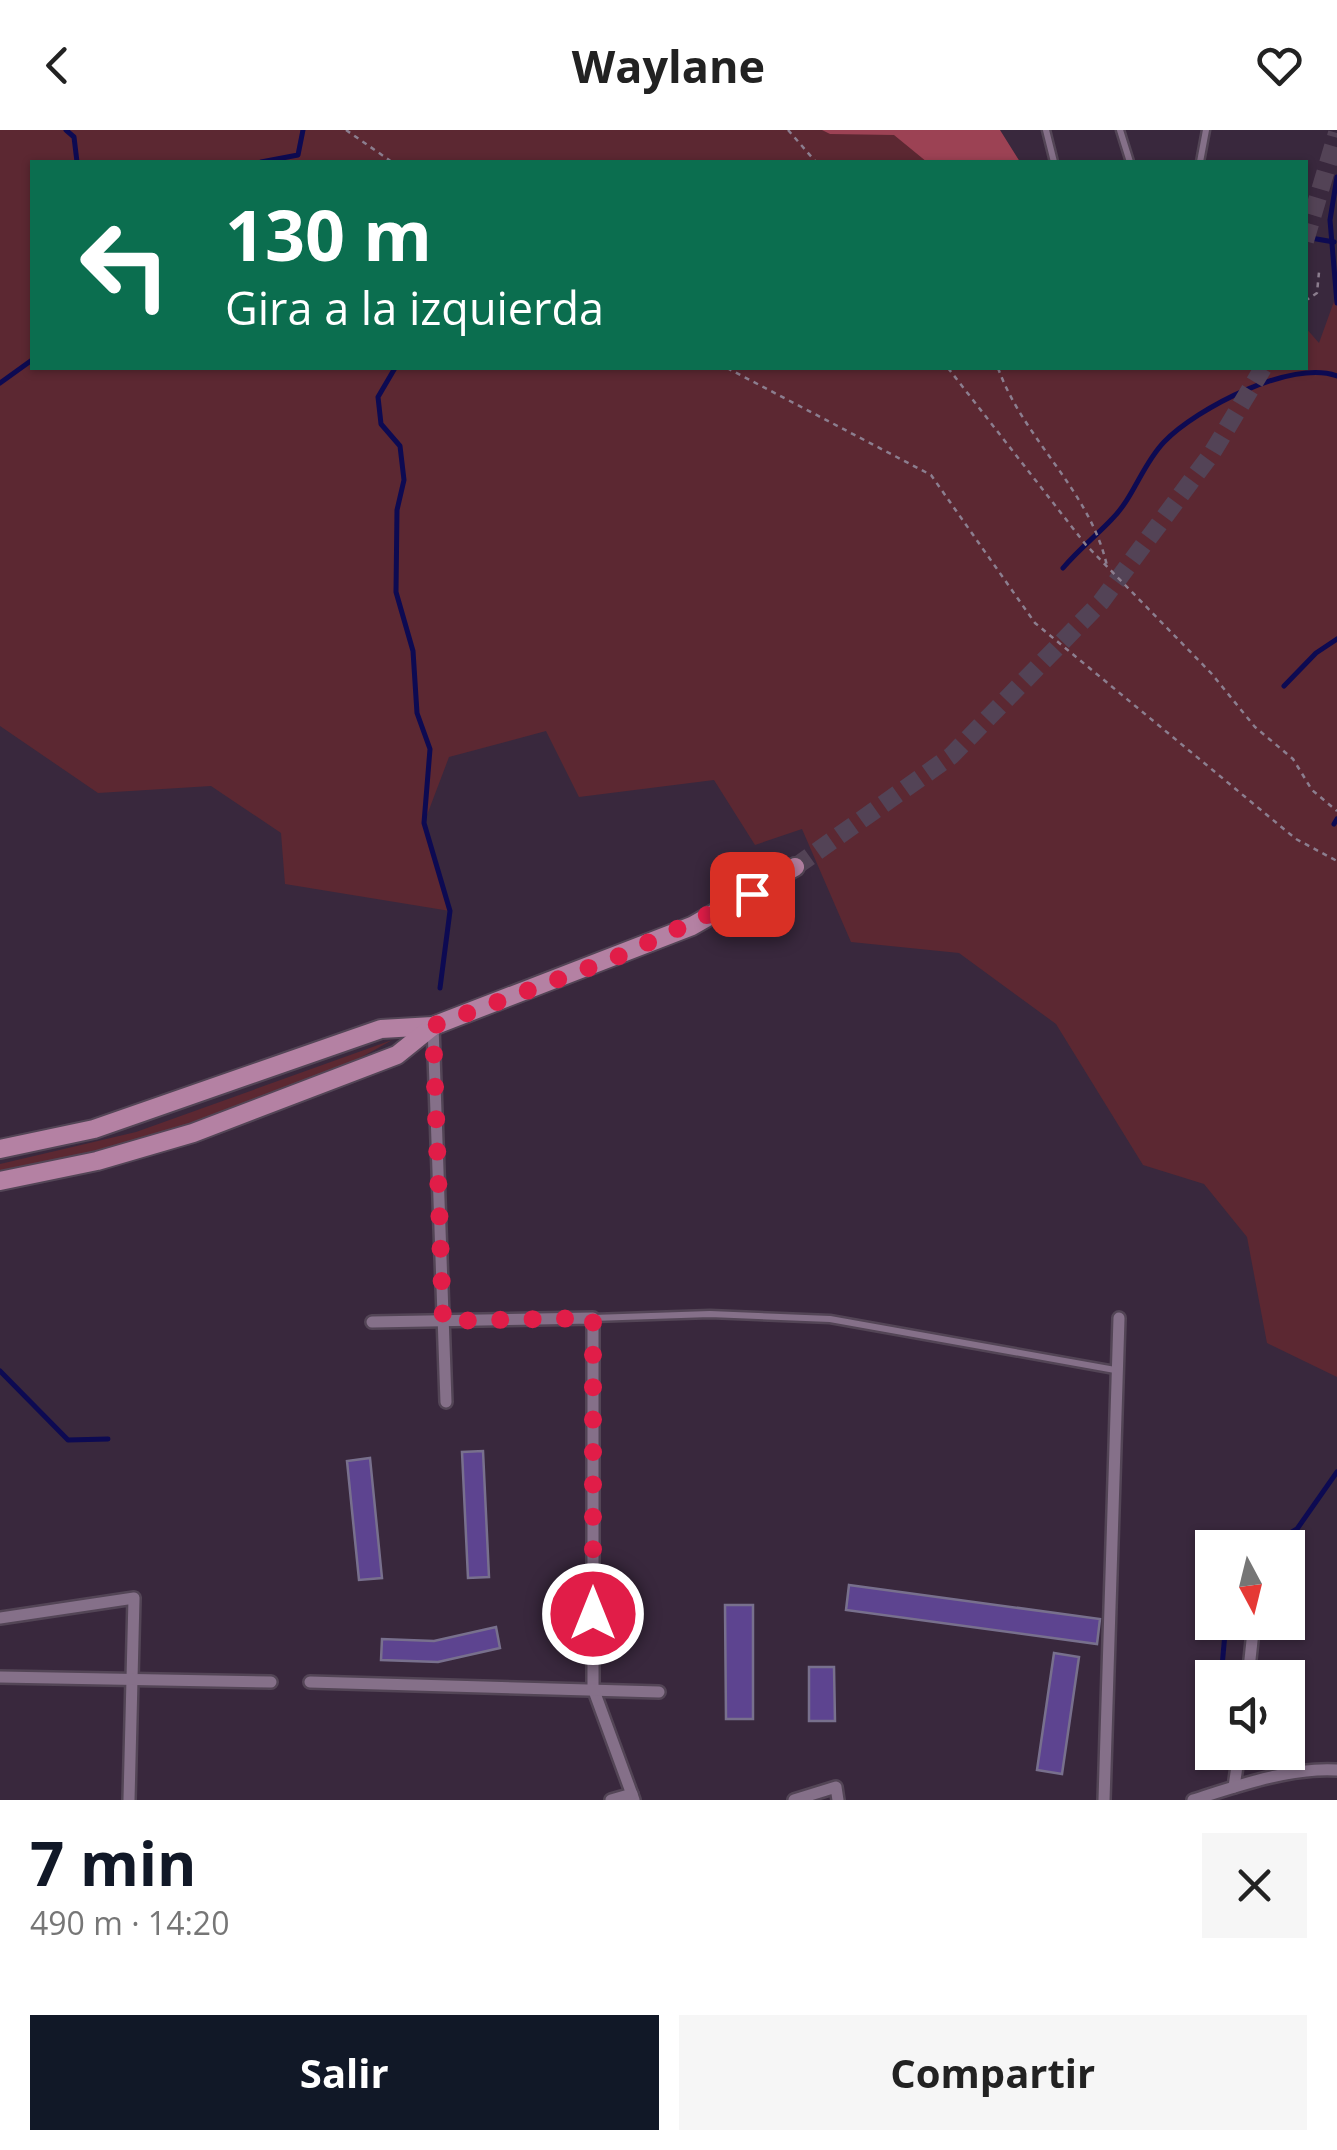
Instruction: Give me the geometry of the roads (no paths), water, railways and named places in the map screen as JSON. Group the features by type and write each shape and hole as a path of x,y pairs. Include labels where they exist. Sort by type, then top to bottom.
{"main road":[{"path":"0,1149 94,1129 381,1029 433,1026 692,926 795,867"},
{"path":"0,1180 97,1160 193,1132 398,1056 433,1026"}],"street":[{"path":"433,1026 446,1402"},
{"path":"372,1322 593,1318 593,1688 633,1797 611,1800"},
{"path":"1104,1800 1119,1318"},
{"path":"0,1618 134,1598 128,1800"},
{"path":"0,1677 271,1682"},
{"path":"310,1682 659,1692"},
{"path":"1193,1800 1234,1787 1321,1769 1337,1770"},
{"path":"1234,1787 1236,1770"},
{"path":"794,1800 836,1788 838,1800"}],"lane":[{"path":"1046,130 1054,160"},
{"path":"1120,130 1129,160"},
{"path":"1200,160 1206,130"},
{"path":"593,1318 710,1314 830,1319 1115,1370"}],"waterway":[{"path":"66,130 74,137 77,160"},
{"path":"272,160 298,155 303,130"},
{"path":"1337,177 1330,220 1337,303"},
{"path":"1308,238 1334,242"},
{"path":"0,383 30,361"},
{"path":"394,370 378,397 381,424 400,446 404,480 397,510 396,592 413,651 417,713 430,749 424,823 450,911 440,988"},
{"path":"1063,568 1120,510 1150,461 1179,429 1221,402 1271,380 1296,374 1337,376"},
{"path":"1284,686 1316,653 1337,639"},
{"path":"1334,824 1337,819"},
{"path":"0,1371 68,1440 108,1439"},
{"path":"1295,1530 1337,1472"},
{"path":"1223,1660 1224,1640"}],"tunnel":[{"path":"1308,231 1337,133"},
{"path":"795,867 951,756 1101,602 1212,453 1262,370"}]}
